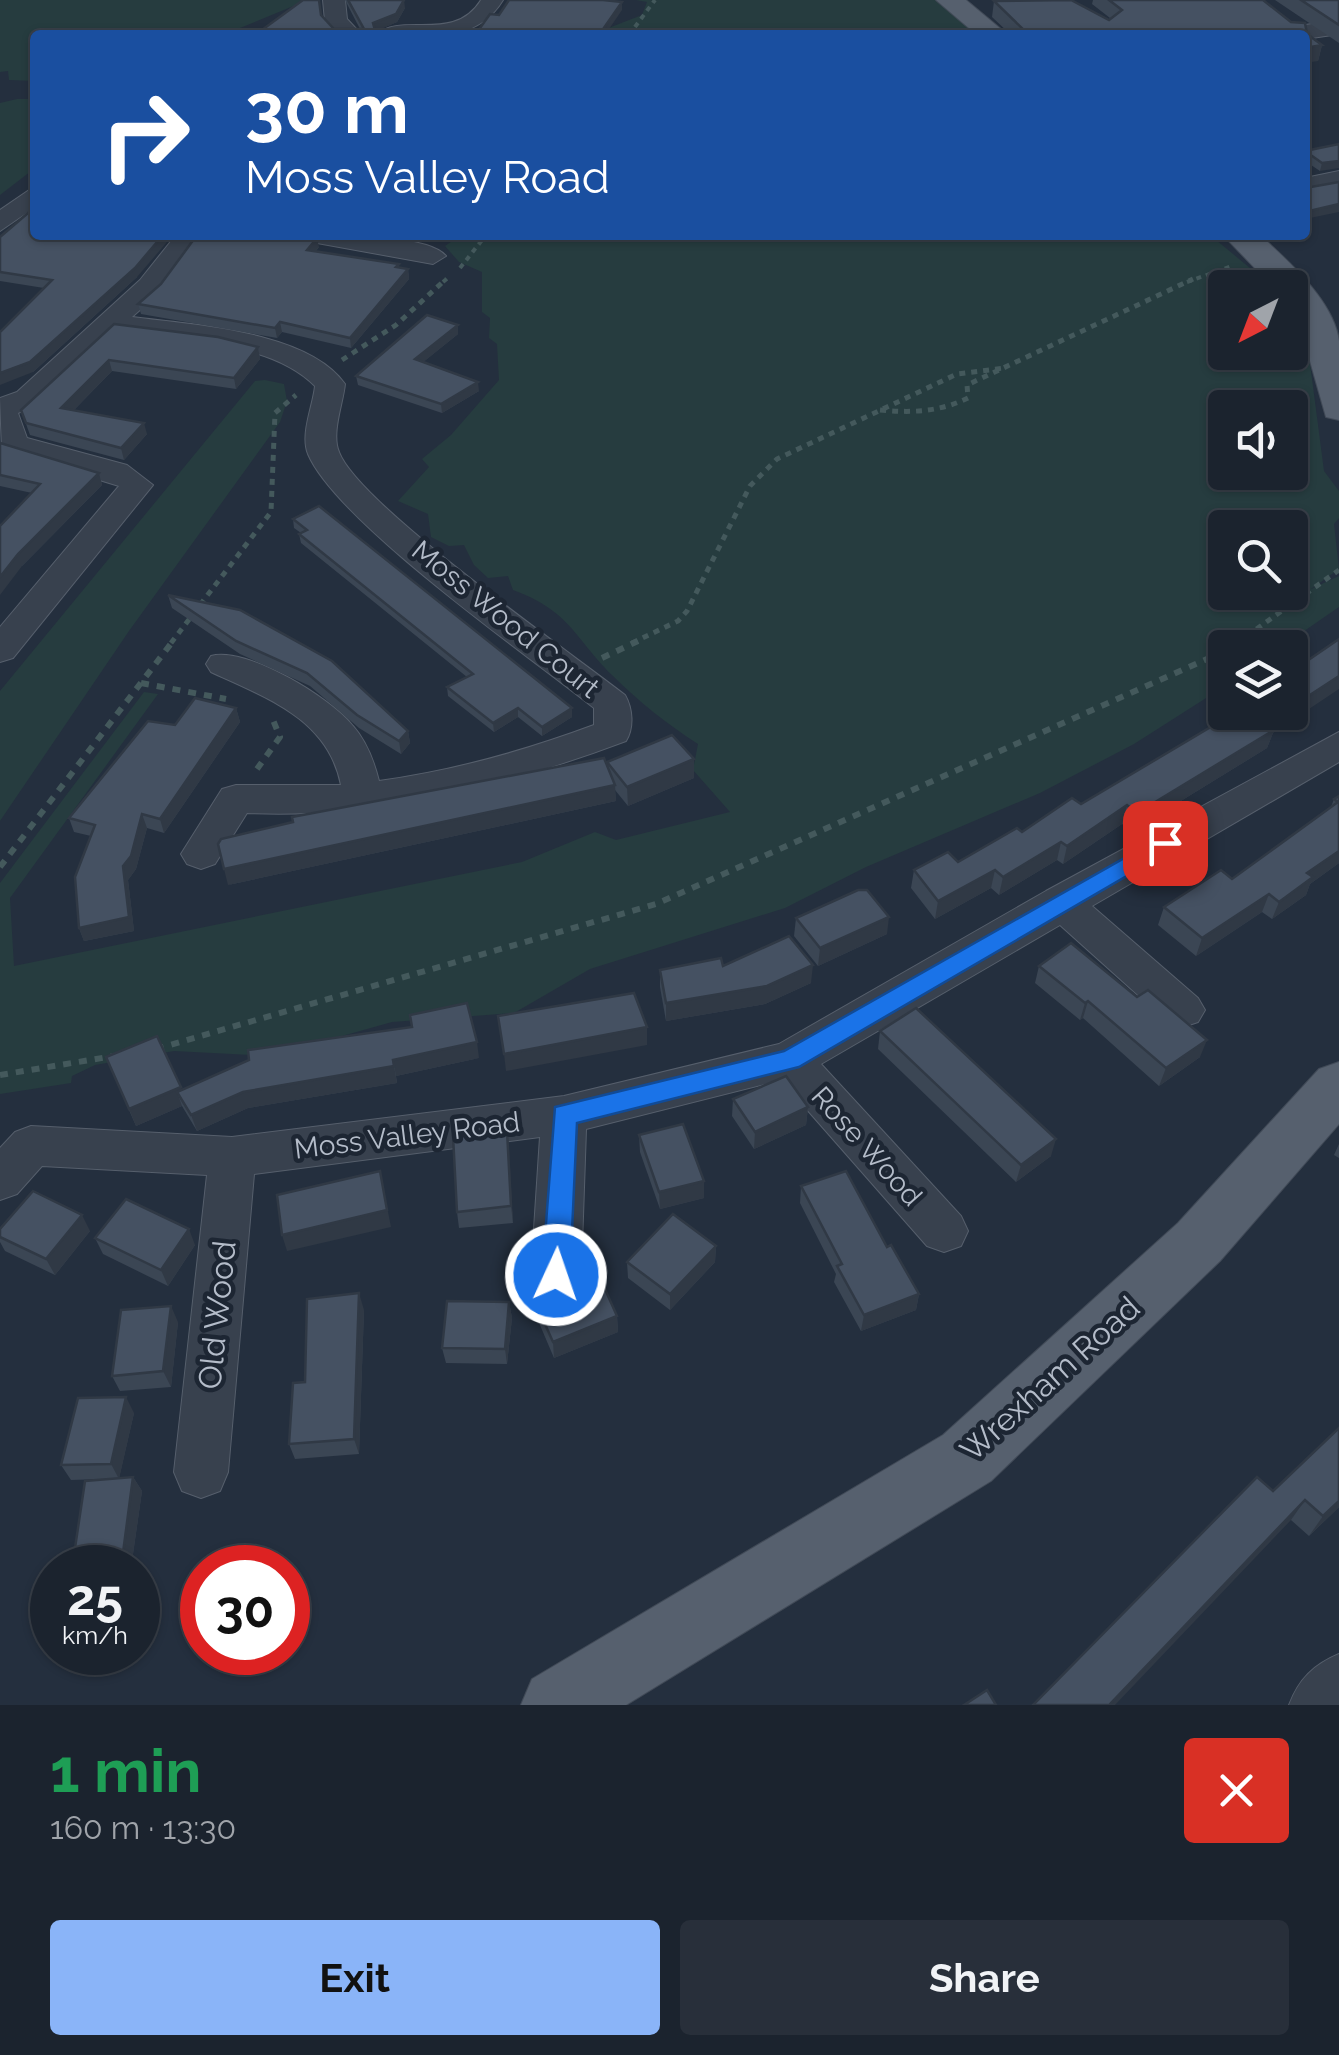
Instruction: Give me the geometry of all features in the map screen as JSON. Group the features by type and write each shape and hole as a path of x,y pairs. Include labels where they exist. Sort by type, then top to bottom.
{"main road":[{"path":"949,0 988,30"},
{"path":"1246,240 1304,298 1332,371 1339,408"},
{"name":"Wrexham Road","path":"576,1701 967,1458 1200,1242 1339,1085"}],"street":[{"path":"334,0 336,21 345,30"},
{"path":"460,30 490,7 492,0"},
{"path":"1269,11 1292,30"},
{"path":"1310,33 1339,27"},
{"path":"1310,42 1332,54"},
{"path":"0,223 30,198"},
{"path":"0,650 137,485 131,476 108,468 27,452 13,444 0,409 28,398 106,322 150,286 186,240"},
{"path":"344,240 433,256"},
{"path":"106,322 254,346 323,372"},
{"name":"Moss Wood Court","path":"236,799 303,804 406,794 538,761 613,732 612,704 442,569 338,479 323,454 330,384 323,372"},
{"path":"224,664 303,702 330,723 351,752 364,796"},
{"name":"Moss Valley Road","path":"0,1180 31,1146 232,1157 564,1115 790,1060 1339,745"},
{"path":"201,854 236,799"},
{"path":"1061,902 1183,1010"},
{"name":"Rose Wood","path":"790,1060 944,1231"},
{"path":"556,1275 564,1115"},
{"name":"Old Wood","path":"201,1472 232,1157"},
{"path":"1318,1705 1339,1683"}],"path":[{"path":"633,30 654,0"},
{"path":"0,867 270,512 275,413 323,372 396,325 467,261 482,240"},
{"path":"876,410 923,416 968,398 967,384 1216,270 1268,259"},
{"path":"574,672 678,621 750,486 776,458 957,374 1004,368"},
{"path":"825,433 834,439"},
{"path":"1255,630 1339,570"},
{"path":"143,1051 179,1045 656,904 1208,658"},
{"path":"141,683 231,700"},
{"path":"236,799 280,737 272,717 260,710"},
{"path":"0,1074 125,1054"}],"green space":[{"path":"0,0 308,0 235,30 30,30 30,81 9,80 8,71 0,72"},
{"path":"636,0 938,0 974,30 606,30 642,15 647,2"},
{"path":"30,99 30,172 0,195 0,103"},
{"path":"454,240 1216,240 1252,270 1208,270 1208,370 1308,370 1309,356 1324,471 1339,491 1339,518 1334,524 1339,569 1311,589 1339,576 1339,607 1306,630 1208,630 1208,697 1134,744 1040,793 866,867 785,908 590,969 514,1013 392,1022 271,1056 174,1051 95,1065 72,1076 71,1083 0,1094 0,883 144,692 158,694 10,898 14,966 522,862 595,832 616,840 730,812 693,770 698,744 622,685 559,616 513,590 508,576 488,578 474,565 464,545 449,546 431,537 428,514 398,501 429,467 422,459 451,435 499,380 497,344 489,338 490,318 482,312 482,272 459,262 445,246"},
{"path":"255,381 284,384 287,401 280,422 129,631 0,821 0,691"}],"building":[{"path":"303,0 319,0 321,15 334,29 364,29 348,0 404,0 396,14 373,23 375,30 262,30"},
{"path":"509,0 622,2 602,30 479,30 490,14 499,15"},
{"path":"1071,0 1109,20 1122,10 1109,0 1263,0 1291,22 1305,23 1306,30 1024,30 994,1"},
{"path":"1301,0 1339,0 1339,25"},
{"path":"1310,36 1322,45 1310,47"},
{"path":"1339,144 1339,161 1322,163 1310,155 1310,150"},
{"path":"1339,182 1339,204 1310,211 1310,187"},
{"path":"30,211 30,240 159,240 135,268 30,362 0,373 0,332 52,280 0,272 0,237"},
{"path":"193,240 315,240 307,250 399,264 396,267 408,269 350,338 280,322 275,328 138,304 161,284"},
{"path":"427,315 458,325 415,359 478,382 441,404 356,376"},
{"path":"114,324 218,337 258,347 234,378 109,360 61,408 144,423 121,448 26,423 21,410"},
{"path":"0,443 99,473 0,577 0,526 40,484 0,475"},
{"path":"319,506 572,708 542,727 518,708 493,723 447,687 473,674 299,534 307,530 293,519"},
{"path":"168,595 240,610 332,661 408,731 399,741 357,715 307,673 236,641"},
{"path":"1339,639 1339,676 1308,696 1308,660"},
{"path":"195,698 236,708 160,819 142,814 131,856 123,866 129,917 79,928 75,877 95,825 69,818 148,721 175,725"},
{"path":"1208,729 1274,730 1137,813 1127,805 1067,846 1061,842 1003,877 995,870 938,901 914,870 948,852 958,862 1017,828 1022,832 1072,798 1081,804"},
{"path":"672,735 694,759 627,787 607,762"},
{"path":"604,758 615,785 224,869 218,844 221,839 293,822 292,817"},
{"path":"1339,796 1339,851 1307,873 1313,877 1279,902 1269,894 1202,938 1164,907 1221,870 1232,879 1338,802 1334,799"},
{"path":"858,890 867,890 889,917 820,948 796,918"},
{"path":"789,936 813,965 767,986 666,1003 660,970 721,958 723,966"},
{"path":"1071,943 1137,997 1148,990 1207,1040 1166,1068 1088,1001 1085,1003 1039,966"},
{"path":"634,993 647,1027 504,1054 498,1016"},
{"path":"467,1003 477,1042 393,1060 394,1066 243,1092 191,1115 177,1092 249,1060 248,1050 412,1027 410,1015"},
{"path":"916,1008 1056,1139 1021,1165 880,1031"},
{"path":"157,1036 181,1087 129,1109 106,1057"},
{"path":"786,1076 808,1107 755,1132 733,1099"},
{"path":"683,1124 704,1181 659,1192 639,1135"},
{"path":"507,1131 511,1206 457,1212 453,1136"},
{"path":"380,1171 387,1210 282,1235 277,1195"},
{"path":"846,1171 887,1247 891,1245 919,1294 864,1315 801,1186"},
{"path":"33,1191 82,1215 46,1259 0,1237 0,1229"},
{"path":"126,1199 189,1229 161,1270 95,1238"},
{"path":"673,1214 716,1246 670,1294 627,1262"},
{"path":"596,1269 617,1316 553,1342 532,1295"},
{"path":"359,1293 354,1439 289,1444 293,1383 305,1382 307,1299"},
{"path":"447,1301 509,1302 505,1349 442,1348"},
{"path":"171,1306 163,1371 112,1376 121,1310"},
{"path":"126,1397 111,1464 61,1465 78,1398"},
{"path":"1339,1428 1339,1501 1323,1516 1305,1500 1109,1705 1033,1705 1257,1477 1273,1491"},
{"path":"133,1477 124,1545 75,1545 85,1481"},
{"path":"987,1690 996,1705 964,1705"}],"route":[{"path":"556,1275 564,1115 790,1060 1165,843"}]}
